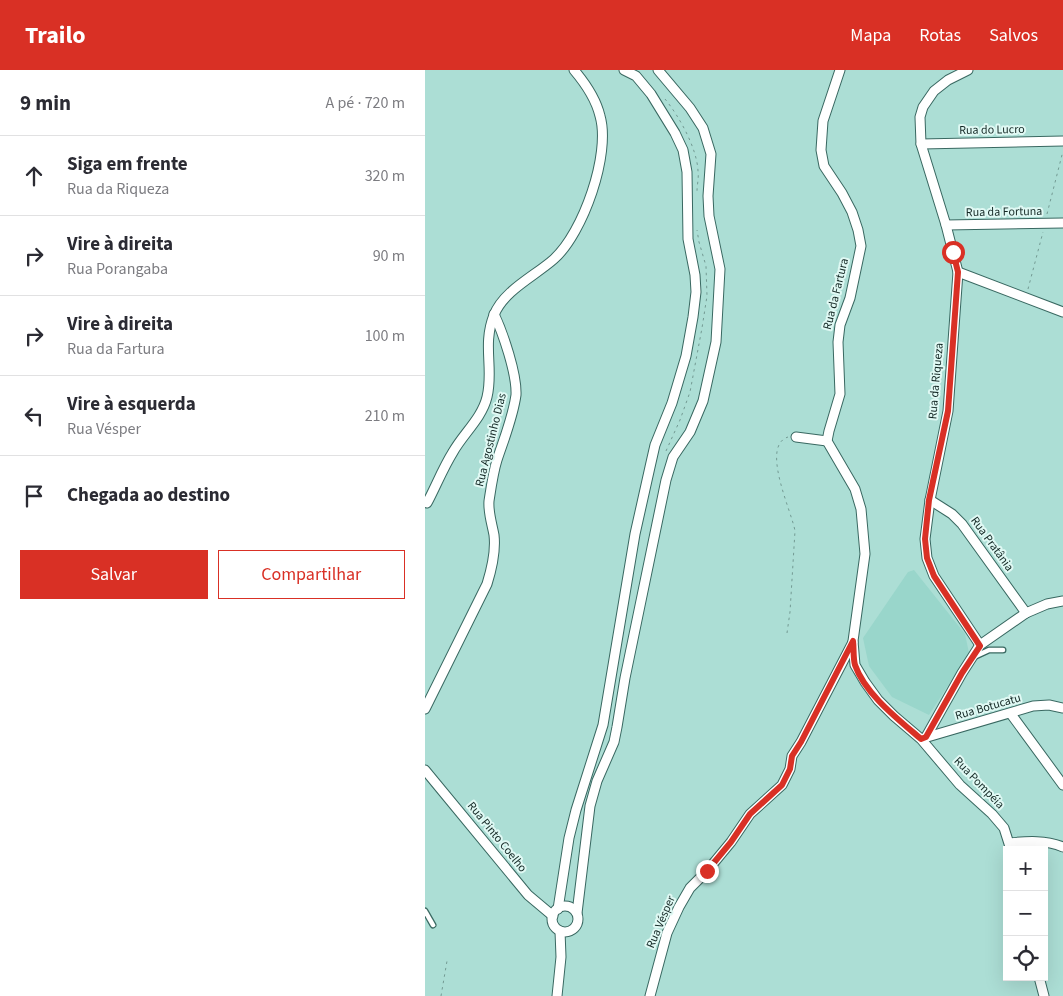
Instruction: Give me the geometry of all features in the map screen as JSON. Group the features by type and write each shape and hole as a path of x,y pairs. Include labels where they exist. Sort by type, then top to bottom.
{"street":[{"path":"426,503 453,452 486,400 489,373 487,341 494,314 505,299 555,258 568,244 590,196 603,149 603,132 600,115 594,100 574,70"},
{"path":"557,996 561,957 560,931 554,925 569,838 603,724 633,544 655,445 672,403 681,374 693,317 696,292 695,275 688,239 687,172 683,150 651,94 636,76 625,70"},
{"path":"560,931 569,931 576,926 590,806 597,781 614,742 625,678 666,480 673,457 690,432 703,401 716,342 720,269 709,216 708,196 711,154 703,128 690,108 658,70"},
{"name":"Rua da Fartura","path":"827,441 840,394 838,342 840,325 850,298 861,246 852,212 824,166 821,150 823,121 840,70"},
{"name":"Rua da Riqueza","path":"968,70 934,91 923,107 920,117 921,144 946,225 958,272 948,411 929,500 925,539 927,558 934,576 980,646"},
{"name":"Rua do Lucro","path":"921,144 1063,141"},
{"name":"Rua da Fortuna","path":"946,225 1063,223"},
{"path":"958,272 1063,312"},
{"name":"Rua Agostinho Dias","path":"425,709 487,584 491,569 494,538 489,504 491,487 516,394 504,335 494,314"},
{"path":"796,437 827,441 855,489 861,509 865,554 853,641 855,665 865,682 894,716 924,738 980,646 1026,613 1047,604 1063,601"},
{"name":"Rua Pratânia","path":"929,500 952,514 962,524 1026,613"},
{"name":"Rua Vésper","path":"650,996 667,933 679,907 690,888 731,842 750,814 782,785 790,769 792,756 853,641"},
{"name":"Rua Botucatu","path":"924,738 1033,706 1049,705 1063,708"},
{"path":"1011,714 1063,785"},
{"name":"Rua Pompéia","path":"924,738 960,784 1004,828 1011,846"},
{"name":"Rua Pinto Coelho","path":"425,770 528,895 555,913"},
{"path":"1011,846 1032,841 1063,847"},
{"path":"555,913 566,906 577,913"},
{"path":"1040,981 1044,996"}],"lane":[{"path":"969,662 979,653 989,650 1003,650"},
{"path":"425,912 433,925"}],"path":[{"path":"787,633 795,531 779,476 777,454 780,442 789,437 796,437"},
{"path":"441,996 447,961"}],"shaded area":[{"path":"914,570 965,634 969,653 929,715 892,697 869,666 863,638 908,572"}],"route":[{"path":"707,871 731,842 750,814 782,785 790,769 792,756 853,641 855,665 865,682 878,700 921,739 926,737 962,673 980,646 934,576 927,558 925,539 929,500 948,411 958,272 953,252"}]}
